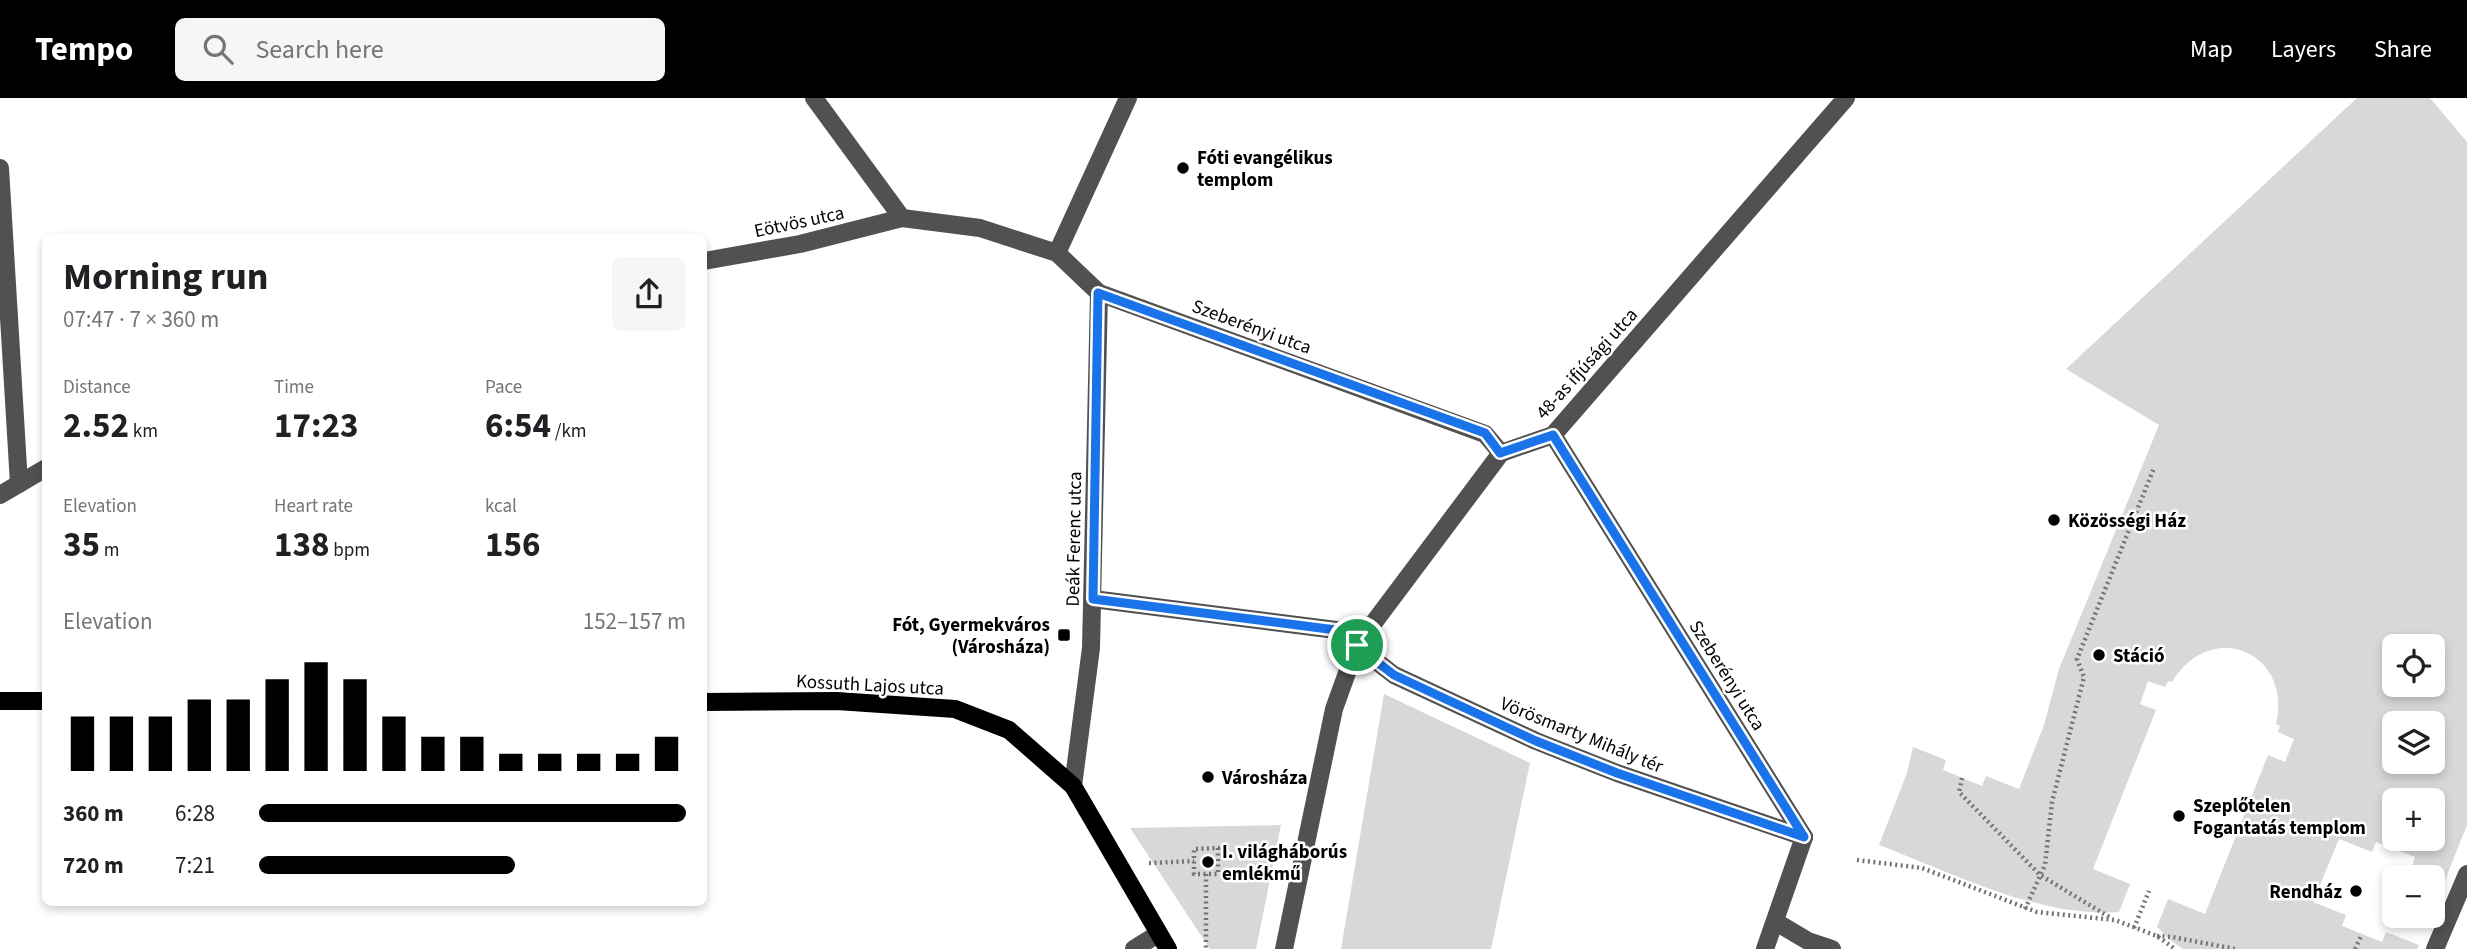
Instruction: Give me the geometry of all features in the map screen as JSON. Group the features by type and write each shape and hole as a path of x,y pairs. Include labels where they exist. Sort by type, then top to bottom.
{"main road":[{"path":"0,701 42,701"},
{"name":"Kossuth Lajos utca","path":"707,702 837,701 955,709 1009,730 1073,786 1163,942"}],"street":[{"path":"814,98 902,218 980,228 1056,253 1098,293"},
{"path":"1056,253 1128,98"},
{"name":"48-as ifjúsági utca","path":"1500,453 1553,435 1846,98"},
{"path":"0,168 19,484"},
{"name":"Eötvös utca","path":"707,260 800,244 902,218"},
{"name":"Szeberényi utca","path":"1098,293 1485,433 1500,453"},
{"name":"Deák Ferenc utca","path":"1073,786 1091,648 1098,293"},
{"name":"Szeberényi utca","path":"1553,435 1804,837"},
{"path":"1284,949 1334,709 1357,645 1500,453"},
{"path":"0,495 42,470"},
{"name":"Vörösmarty Mihály tér","path":"1093,599 1336,630 1394,675 1536,741 1617,773 1804,837"},
{"path":"1765,949 1804,837"},
{"path":"2435,949 2467,874"},
{"path":"1776,922 1808,941 1832,949"},
{"path":"1134,949 1163,942"}],"path":[{"path":"2025,909 2045,864 2052,802 2084,677 2077,659 2154,468"},
{"path":"1962,778 1959,792 2040,875 2115,920 2134,928 2157,936 2235,949"},
{"path":"1218,848 1218,874 1194,874 1194,861 1194,849 1218,848"},
{"path":"1857,860 1922,868 2037,912 2115,920"},
{"path":"1148,863 1194,861"},
{"path":"1206,874 1206,949"},
{"path":"2134,928 2149,891"},
{"path":"2355,949 2362,934"},
{"path":"2157,936 2175,949"}],"shaded area":[{"path":"2357,98 2430,98 2467,142 2467,825 2445,880 2445,865 2413,865 2415,857 2399,851 2445,851 2445,788 2382,788 2382,844 2376,842 2372,852 2339,839 2313,902 2346,915 2342,926 2382,942 2386,932 2419,945 2417,949 2183,949 2157,927 2168,899 2205,914 2268,755 2285,762 2294,739 2278,732 2278,699 2272,678 2261,662 2245,652 2226,648 2207,651 2188,662 2165,687 2148,681 2140,704 2156,710 2093,869 2130,884 2119,912 2089,912 2027,901 1879,845 1907,773 1913,747 1946,760 1943,770 1982,786 1986,776 2019,789 2044,725 2059,669 2159,425 2066,369"},
{"path":"1384,694 1530,763 1491,949 1341,949"},
{"path":"1281,825 1256,949 1210,949 1130,828"}],"place":[{"name":"Fóti evangélikus templom","path":"1183,168"},
{"name":"Közösségi Ház","path":"2054,520"},
{"name":"Fót, Gyermekváros (Városháza)","path":"1064,635"},
{"name":"Stáció","path":"2099,655"},
{"name":"Városháza","path":"1208,777"},
{"name":"Szeplőtelen Fogantatás templom","path":"2179,816"},
{"name":"I. világháborús emlékmű","path":"1208,862"},
{"name":"Rendház","path":"2356,891"}],"route":[{"path":"1098,293 1485,433 1500,453 1553,435 1804,837 1617,773 1536,741 1394,675 1357,645 1336,630 1093,599 1098,293"}]}
